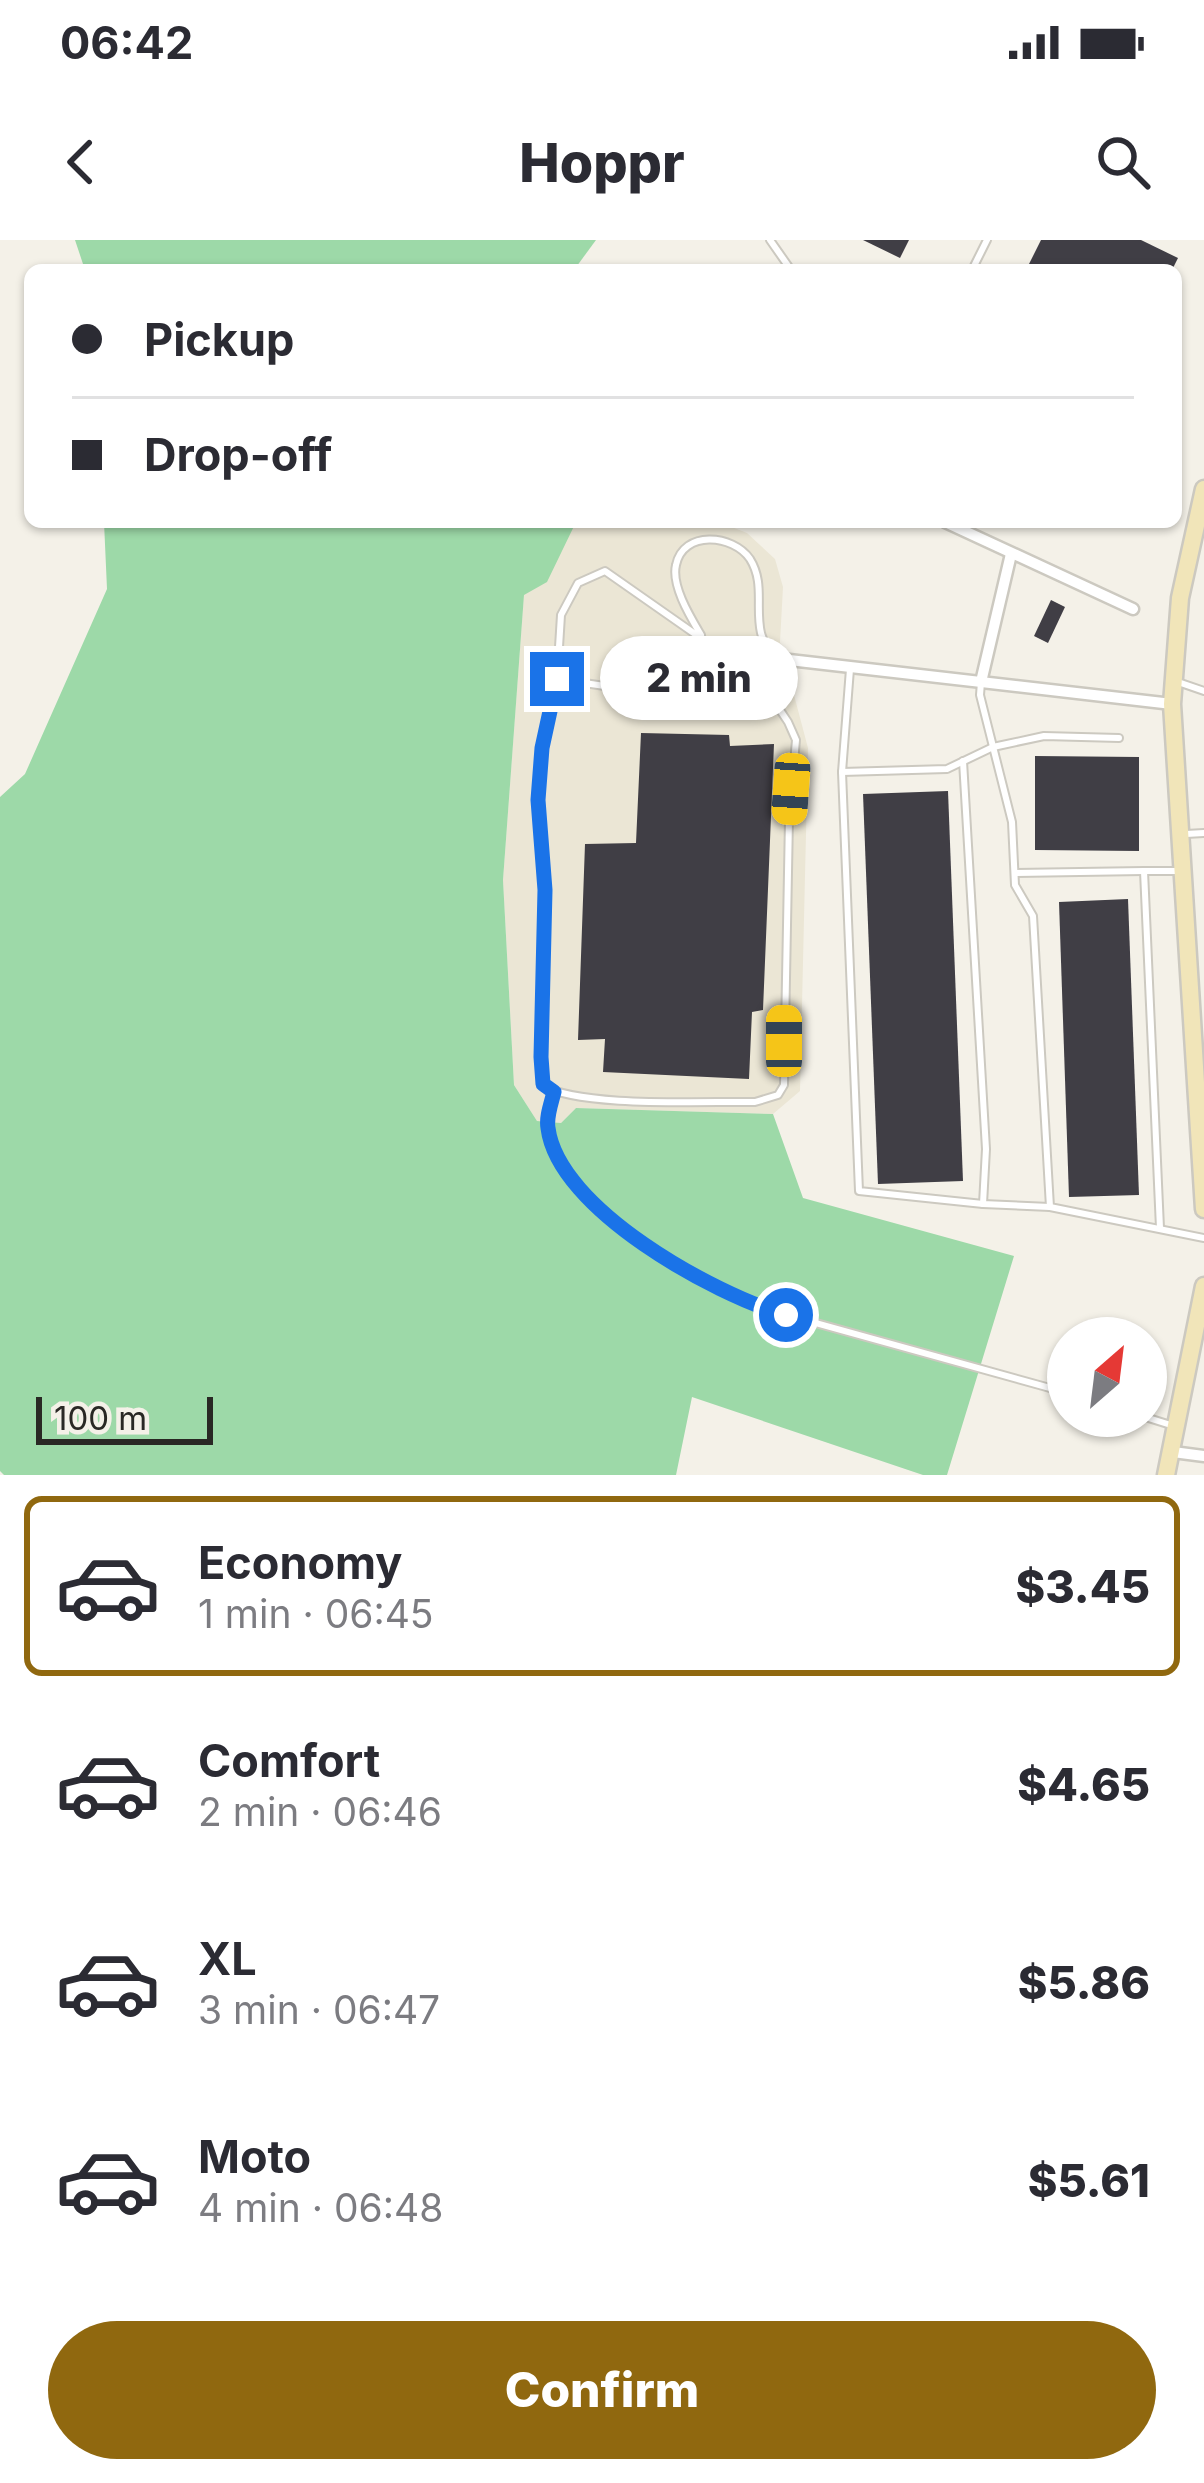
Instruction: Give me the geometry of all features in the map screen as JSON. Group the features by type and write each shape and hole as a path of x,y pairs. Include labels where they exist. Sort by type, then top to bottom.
{"main road":[{"path":"1204,489 1180,598 1172,680 1184,872 1196,946 1204,1208"},
{"path":"1166,1475 1200,1329 1204,1286"}],"street":[{"path":"957,528 1133,609"},
{"path":"981,682 1011,554"},
{"path":"772,658 1172,704"},
{"path":"1173,1452 1204,1456"}],"lane":[{"path":"705,640 675,574 680,554 690,544 708,538 729,542 753,564 760,584 761,632 772,658"},
{"path":"557,679 625,689 748,693 776,704 796,740 789,819 784,1085 778,1095 755,1102 593,1098 554,1092 543,1084 545,890 538,800 542,748 557,679 561,615 578,583 605,571 705,640 731,651 772,658"},
{"path":"850,669 842,772 859,1191 1050,1207 1204,1238"},
{"path":"1172,680 1204,691"},
{"path":"981,682 980,695 1012,822 1016,885 1034,916 1050,1207"},
{"path":"842,772 947,769 993,747 1044,736 1118,738"},
{"path":"963,761 985,1126 983,1204"},
{"path":"1182,834 1204,833"},
{"path":"1144,871 1160,1228"},
{"path":"1015,873 1184,872"},
{"path":"554,1092 547,1125 565,1174 590,1201 639,1239 712,1287 751,1305 1047,1387"},
{"path":"1167,1424 1178,1427"}],"shaded area":[{"path":"572,528 734,528 747,533 775,559 783,587 780,642 808,748 800,1091 773,1114 576,1108 561,1123 537,1121 514,1085 503,880 524,594"}],"green space":[{"path":"75,240 596,240 578,264 83,264"},
{"path":"104,528 573,528 547,582 524,595 503,880 514,1085 537,1121 561,1123 576,1108 773,1114 803,1198 1014,1256 947,1475 923,1475 692,1397 676,1475 4,1475 0,1471 0,797 25,774 107,589"}],"building":[{"path":"863,240 909,240 900,258"},
{"path":"1041,240 1141,240 1178,258 1175,264 1029,264"},
{"path":"1051,600 1065,607 1048,643 1034,636"},
{"path":"641,733 729,735 730,746 774,744 763,1010 752,1012 749,1079 603,1072 605,1039 578,1040 585,844 636,843"},
{"path":"1035,756 1139,757 1139,851 1035,850"},
{"path":"948,791 963,1181 878,1184 863,794"},
{"path":"1128,899 1139,1195 1069,1197 1059,902"}],"route":[{"path":"557,679 542,748 538,800 545,890 541,1057 543,1084 554,1092 547,1125 552,1146 565,1174 590,1201 639,1239 712,1287 786,1315"}]}
